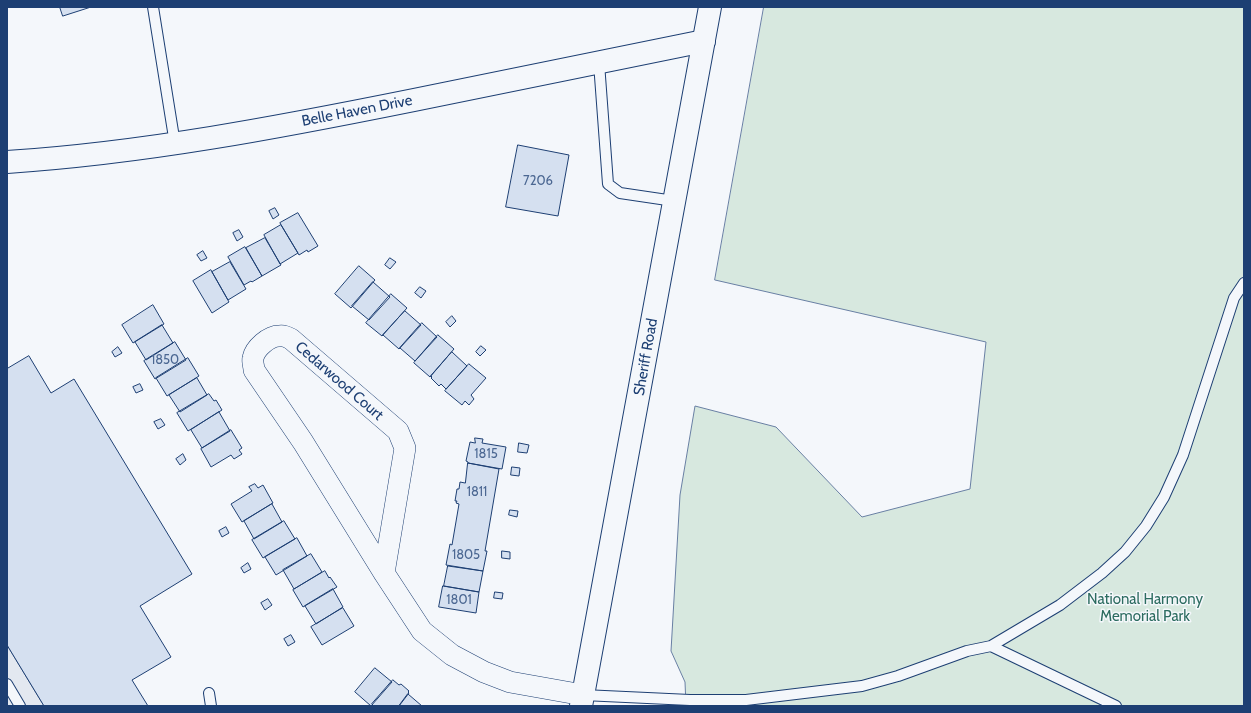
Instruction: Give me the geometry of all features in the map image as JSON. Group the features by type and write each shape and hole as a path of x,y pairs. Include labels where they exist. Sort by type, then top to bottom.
{"street":[{"name":"Sheriff Road","path":"582,700 710,7"},
{"name":"Belle Haven Drive","path":"7,162 175,144 272,128 704,42"},
{"name":"Cedarwood Court","path":"384,573 405,448 398,431 291,339 280,336 270,339 255,352 252,358 254,370 303,442 384,573 422,631 452,655 484,672 510,682 582,700"}],"lane":[{"path":"153,7 175,144"},
{"path":"599,63 608,184 620,193 674,201"},
{"path":"582,700 754,699 862,686 898,676 967,652 991,646 1060,605 1102,573 1125,552 1146,526 1164,497 1183,455 1234,298 1244,283"},
{"path":"991,646 1116,706"},
{"path":"7,684 20,706"},
{"path":"209,692 211,706"}],"green space":[{"name":"National Harmony Memorial Park","path":"764,7 1244,7 1244,706 686,706 685,682 671,651 680,495 695,406 776,427 862,517 970,489 986,342 715,280"}],"shaded area":[{"path":"7,645 44,706 7,706"}],"building":[{"path":"60,7 91,7 63,16"},
{"path":"518,145 569,155 558,216 506,207"},
{"path":"275,208 279,215 273,219 269,211"},
{"path":"298,213 318,246 299,255 280,223"},
{"path":"281,225 298,253 280,264 264,235"},
{"path":"239,230 243,237 237,241 233,233"},
{"path":"265,238 281,265 262,276 246,248"},
{"path":"245,247 262,276 244,285 228,257"},
{"path":"203,251 207,258 201,261 197,255"},
{"path":"390,258 396,262 390,269 385,265"},
{"path":"230,262 246,289 228,300 212,272"},
{"path":"359,266 375,280 351,308 335,294"},
{"path":"211,270 229,302 212,313 193,281"},
{"path":"373,282 390,297 369,320 352,306"},
{"path":"420,287 426,291 421,298 415,293"},
{"path":"391,294 407,308 382,336 366,323"},
{"path":"153,305 164,324 133,343 122,325"},
{"path":"405,311 421,325 399,349 383,335"},
{"path":"452,316 456,321 450,327 446,322"},
{"path":"422,323 437,337 415,361 400,348"},
{"path":"162,325 173,343 146,360 135,342"},
{"path":"438,335 454,349 430,377 414,363"},
{"path":"175,342 186,360 155,379 144,361"},
{"path":"481,346 486,350 480,356 476,352"},
{"path":"118,347 122,353 115,357 112,352"},
{"path":"452,352 467,366 446,389 441,384 439,386 431,378 431,376"},
{"path":"29,356 51,393 74,379 192,574 140,606 171,657 132,680 148,706 44,706 7,645 7,369"},
{"path":"188,358 199,376 167,396 156,378"},
{"path":"469,364 486,378 471,395 474,399 469,405 465,401 462,405 445,391"},
{"path":"197,378 207,395 180,412 169,395"},
{"path":"140,384 143,390 136,393 133,387"},
{"path":"209,394 214,401 216,400 222,410 188,431 177,413"},
{"path":"219,412 230,431 202,448 191,430"},
{"path":"161,419 165,425 158,429 154,422"},
{"path":"231,430 242,448 239,450 242,454 234,459 231,455 211,467 201,449"},
{"path":"475,438 483,439 482,443 506,447 502,469 468,463 466,461 470,442 475,443"},
{"path":"519,443 529,445 527,453 518,452"},
{"path":"183,454 186,460 180,465 176,459"},
{"path":"468,463 499,469 483,571 446,565 450,544 452,545 459,504 455,501 457,489 459,489 460,482 465,483"},
{"path":"512,467 520,468 519,476 511,475"},
{"path":"255,484 258,488 263,485 273,503 242,522 231,504 252,491 249,487"},
{"path":"272,504 282,522 254,539 244,521"},
{"path":"510,510 518,511 517,517 509,515"},
{"path":"284,521 295,539 263,558 252,540"},
{"path":"226,527 229,533 222,537 219,531"},
{"path":"297,538 307,556 276,575 265,557"},
{"path":"502,551 510,552 510,559 502,558"},
{"path":"311,554 322,572 294,589 283,570"},
{"path":"248,563 251,569 244,573 241,568"},
{"path":"448,566 483,571 479,592 444,586"},
{"path":"325,571 337,587 303,607 293,590"},
{"path":"443,586 479,592 476,613 439,607"},
{"path":"333,589 343,607 316,624 305,606"},
{"path":"495,592 503,593 502,599 494,598"},
{"path":"268,599 272,605 265,610 261,603"},
{"path":"343,608 354,626 322,645 311,627"},
{"path":"291,635 295,642 288,646 284,639"},
{"path":"375,668 392,682 371,706 355,692"},
{"path":"393,680 399,685 401,684 409,691 409,693 399,706 374,706 372,704"},
{"path":"408,694 422,706 399,706"}]}
